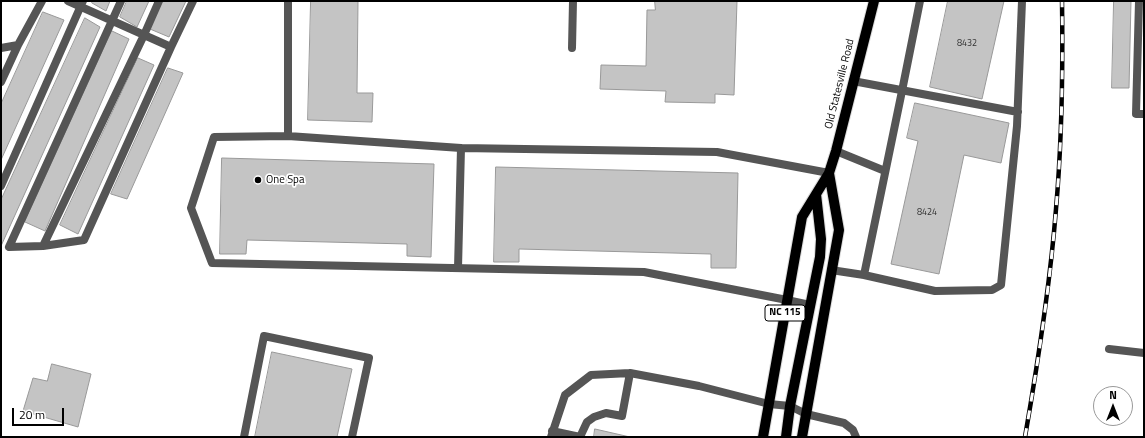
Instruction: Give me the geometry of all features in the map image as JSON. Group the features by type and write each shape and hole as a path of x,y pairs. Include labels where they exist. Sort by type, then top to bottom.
{"main road":[{"name":"Old Statesville Road","path":"763,437 802,217 829,173 836,151 874,1"},
{"name":"Old Statesville Road","path":"802,437 839,230 829,173"},
{"path":"786,437 790,406 820,257 821,239 816,194"}],"lane":[{"path":"1,82 18,45 42,1"},
{"path":"68,1 82,3 112,20 171,47"},
{"path":"9,248 121,1"},
{"path":"43,246 159,1"},
{"path":"1,253 9,248 43,246 84,240 193,1"},
{"path":"288,1 288,136"},
{"path":"572,48 573,1"},
{"path":"864,275 920,1"},
{"path":"831,270 864,275 935,291 992,290 1000,285 1018,112 1022,1"},
{"path":"1140,1 1136,114 1144,114"},
{"path":"1,186 82,3"},
{"path":"1,48 18,45"},
{"path":"853,81 1018,112"},
{"path":"810,306 787,300 644,272 212,263 191,208 214,137 288,136 461,148 717,152 829,173"},
{"path":"458,268 461,148"},
{"path":"836,151 885,171"},
{"path":"244,437 264,336 369,358 352,437"},
{"path":"1109,349 1144,353"},
{"path":"630,373 622,416 606,413 594,416 587,422 580,436 551,434 565,394 591,375 630,373 699,386 769,404 790,406 806,414 844,423 853,430 856,437"}],"building":[{"path":"93,1 110,1 106,11 92,3"},
{"path":"127,1 149,1 137,27 120,17"},
{"path":"163,1 186,1 169,37 150,29"},
{"path":"311,1 358,1 357,93 373,93 372,122 308,120"},
{"path":"655,1 737,1 734,95 715,94 715,103 665,102 666,91 600,89 601,65 646,66 647,10 655,10"},
{"path":"948,1 1004,1 982,99 930,87"},
{"path":"1114,1 1131,1 1129,88 1112,88"},
{"path":"43,12 64,20 1,160 1,104"},
{"path":"85,18 100,27 1,246 1,200"},
{"path":"112,31 129,39 45,231 25,222"},
{"path":"138,58 154,65 78,234 60,225"},
{"path":"168,68 183,73 127,199 111,194"},
{"path":"915,103 1009,123 1001,163 964,155 939,274 891,264 918,141 907,138"},
{"path":"222,158 434,164 431,257 407,256 407,244 247,240 246,254 220,254"},
{"path":"496,167 738,173 736,268 711,268 711,254 519,249 519,262 494,262"},
{"path":"272,352 352,369 337,437 255,437"},
{"path":"52,364 91,374 78,427 23,411 33,378 47,381"},
{"path":"595,429 630,437 594,437"}],"railway":[{"path":"1025,437 1043,324 1056,209 1062,105 1062,1"}],"place":[{"name":"One Spa","path":"258,180"}]}
